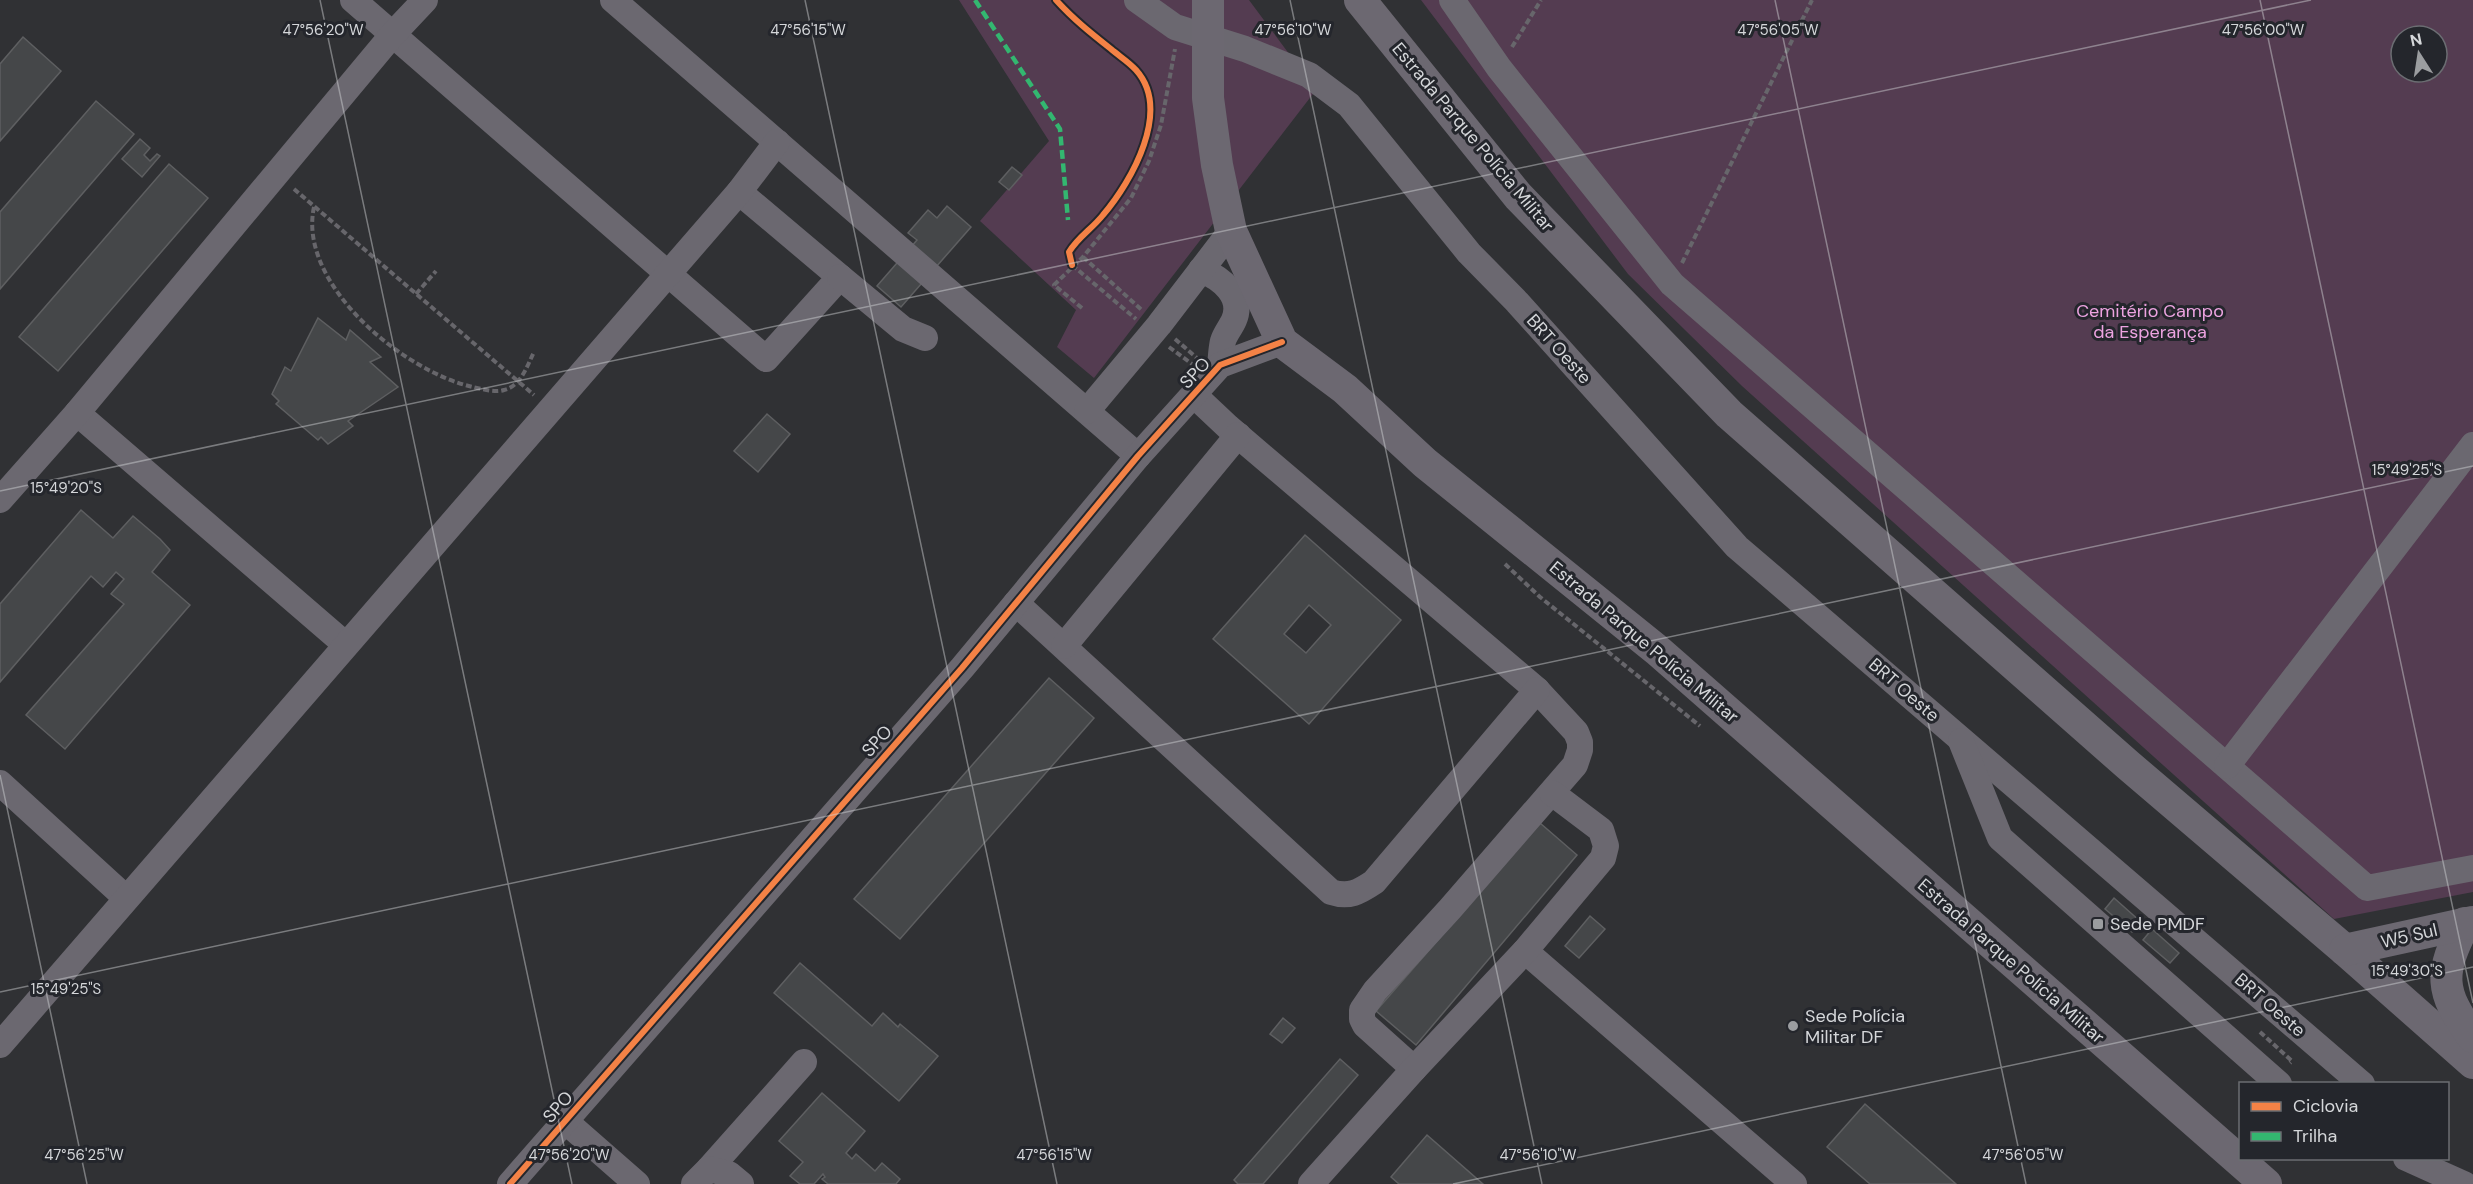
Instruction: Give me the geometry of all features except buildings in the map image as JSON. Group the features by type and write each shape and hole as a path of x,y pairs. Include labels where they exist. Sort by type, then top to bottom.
{"main road":[{"name":"Estrada Parque Polícia Militar","path":"1208,0 1208,98 1217,165 1231,231 1282,342 1345,389 1425,463 1657,650 2266,1184"},
{"name":"Estrada Parque Polícia Militar","path":"1360,0 1518,196 1729,414 2128,765 2345,950 2473,1063"},
{"name":"W5 Sul","path":"2345,950 2469,923"},
{"path":"2469,923 2449,956 2446,986 2457,1016 2473,1037"}],"street":[{"path":"353,0 766,359 840,277"},
{"path":"0,500 77,413 393,34 425,0"},
{"path":"613,0 1138,456"},
{"name":"BRT Oeste","path":"1137,0 1175,27 1245,49 1309,75 1349,105 1469,253 1525,311 1737,547 2361,1082"},
{"path":"1452,0 1499,68 1672,284 2367,888 2473,868"},
{"path":"0,1045 739,192 777,142"},
{"path":"739,192 903,329 925,338"},
{"path":"1087,411 1159,325 1231,231"},
{"path":"1201,270 1215,276 1228,286 1236,301 1235,318 1223,342 1220,365"},
{"name":"SPO","path":"510,1184 962,668 1138,456 1220,365 1282,342"},
{"path":"1194,395 1537,690 1576,732 1580,742 1575,765 1413,951 1381,984 1362,1010 1365,1025 1414,1069"},
{"path":"77,413 346,645"},
{"path":"1064,646 1238,435"},
{"path":"2227,766 2473,446"},
{"path":"1016,603 1331,892 1344,896 1358,893 1374,882 1537,690"},
{"name":"BRT Oeste","path":"1960,738 2000,838 2278,1082"},
{"path":"0,783 126,898"},
{"path":"1311,1184 1414,1069 1525,951 1597,866 1605,852 1605,841 1601,830 1552,793"},
{"path":"1525,951 1792,1183"},
{"path":"701,1176 804,1062"},
{"path":"565,1121 637,1184"},
{"path":"2449,1158 2473,1179"},
{"path":"2410,1160 2464,1184"},
{"path":"701,1176 729,1174 741,1184"}],"path":[{"path":"1499,68 1541,0"},
{"path":"1672,284 1812,0"},
{"path":"1082,308 1054,285 1071,262 1083,257 1131,198 1149,161 1161,124 1175,56 1175,27"},
{"path":"278,174 550,410"},
{"path":"314,207 311,221 313,242 327,275 337,292 362,320 398,352 426,370 457,384 483,390 504,390 519,382 534,352"},
{"path":"416,294 436,271"}],"green space":[{"path":"959,0 1249,0 1316,90 1094,378 1057,347 1076,310 980,221 1049,141"},
{"name":"Cemitério Campo da Esperança","path":"1421,0 2473,0 2473,892 2334,919 1742,386 1628,274"}],"marked path":[{"path":"975,0 1060,129 1068,220"}],"cycle path":[{"path":"1056,0 1069,14 1136,70 1146,86 1150,105 1149,124 1136,165 1114,201 1069,252 1072,265"},
{"path":"510,1184 962,668 1138,456 1220,365 1282,342"}],"place":[{"name":"Sede PMDF","path":"2098,924"},
{"name":"Sede Polícia Militar DF","path":"1793,1026"}]}
